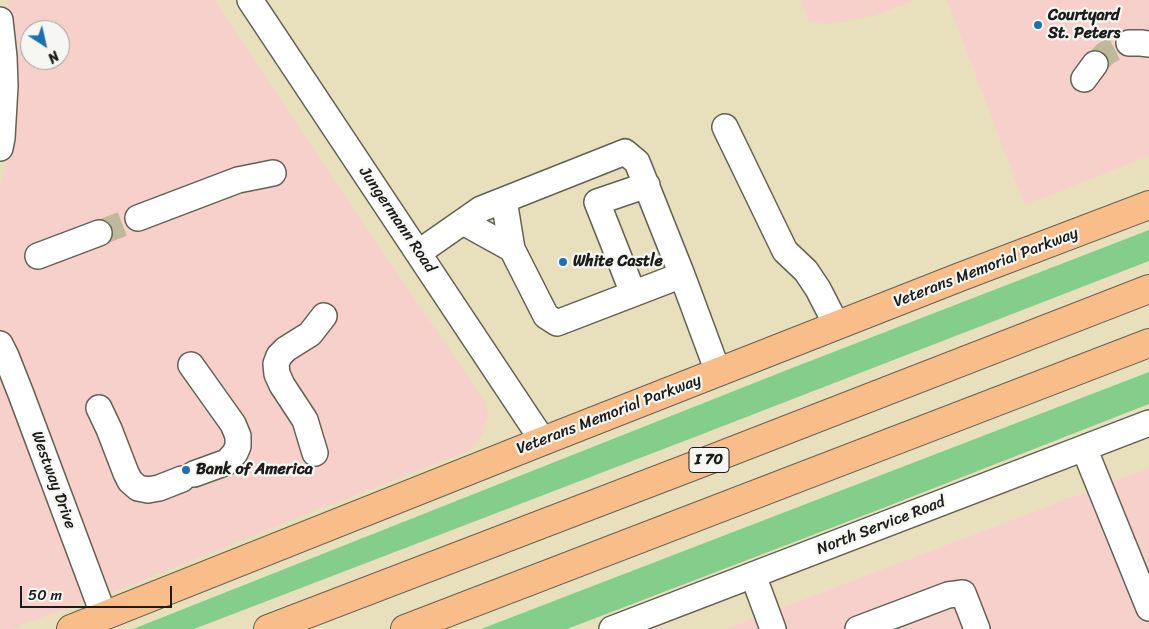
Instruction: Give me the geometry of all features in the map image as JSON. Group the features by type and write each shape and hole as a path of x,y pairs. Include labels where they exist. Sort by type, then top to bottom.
{"main road":[{"name":"Veterans Memorial Parkway","path":"71,629 718,372 1149,205"},
{"name":"I 70","path":"268,629 1149,289"},
{"path":"405,629 1149,342"}],"street":[{"name":"Jungermann Road","path":"250,0 543,441"},
{"path":"0,20 5,86 0,148"},
{"path":"724,127 785,251 806,271 818,289 837,326"},
{"path":"418,253 481,209 625,152 638,162 718,372"},
{"path":"138,218 238,180 273,173"},
{"path":"633,294 597,202 647,186"},
{"path":"504,200 512,249 546,316 557,323 682,275"},
{"path":"463,222 512,249"},
{"path":"38,256 99,233"},
{"path":"315,453 306,420 282,385 277,374 276,364 279,356 286,349 310,334 324,316"},
{"name":"Westway Drive","path":"0,344 21,394 104,616"},
{"path":"99,408 130,481 138,488 148,490 159,488 227,462 235,454 238,446 238,436 233,424 191,365"},
{"name":"North Service Road","path":"612,629 1149,423"},
{"path":"1084,448 1149,608"},
{"path":"753,575 773,629"},
{"path":"858,629 948,594 963,593 977,629"}],"shaded area":[{"path":"7,0 215,0 486,403 488,416 483,432 471,450 133,584 11,629 0,629 0,188 7,161 11,115 10,20"},
{"path":"801,0 915,0 874,16 825,24 809,22"},
{"path":"947,0 1149,0 1149,156 1025,205"},
{"path":"1149,468 1149,629 726,629"}],"green space":[{"path":"1149,230 1149,261 194,629 133,629 792,368"},
{"path":"1149,372 1149,404 878,510 567,629 481,629"}],"tunnel":[{"path":"1095,64 1113,49 1129,43"},
{"path":"99,233 138,218"}],"place":[{"name":"Courtyard St. Peters","path":"1038,25"},
{"name":"White Castle","path":"563,262"},
{"name":"Bank of America","path":"186,470"}]}
